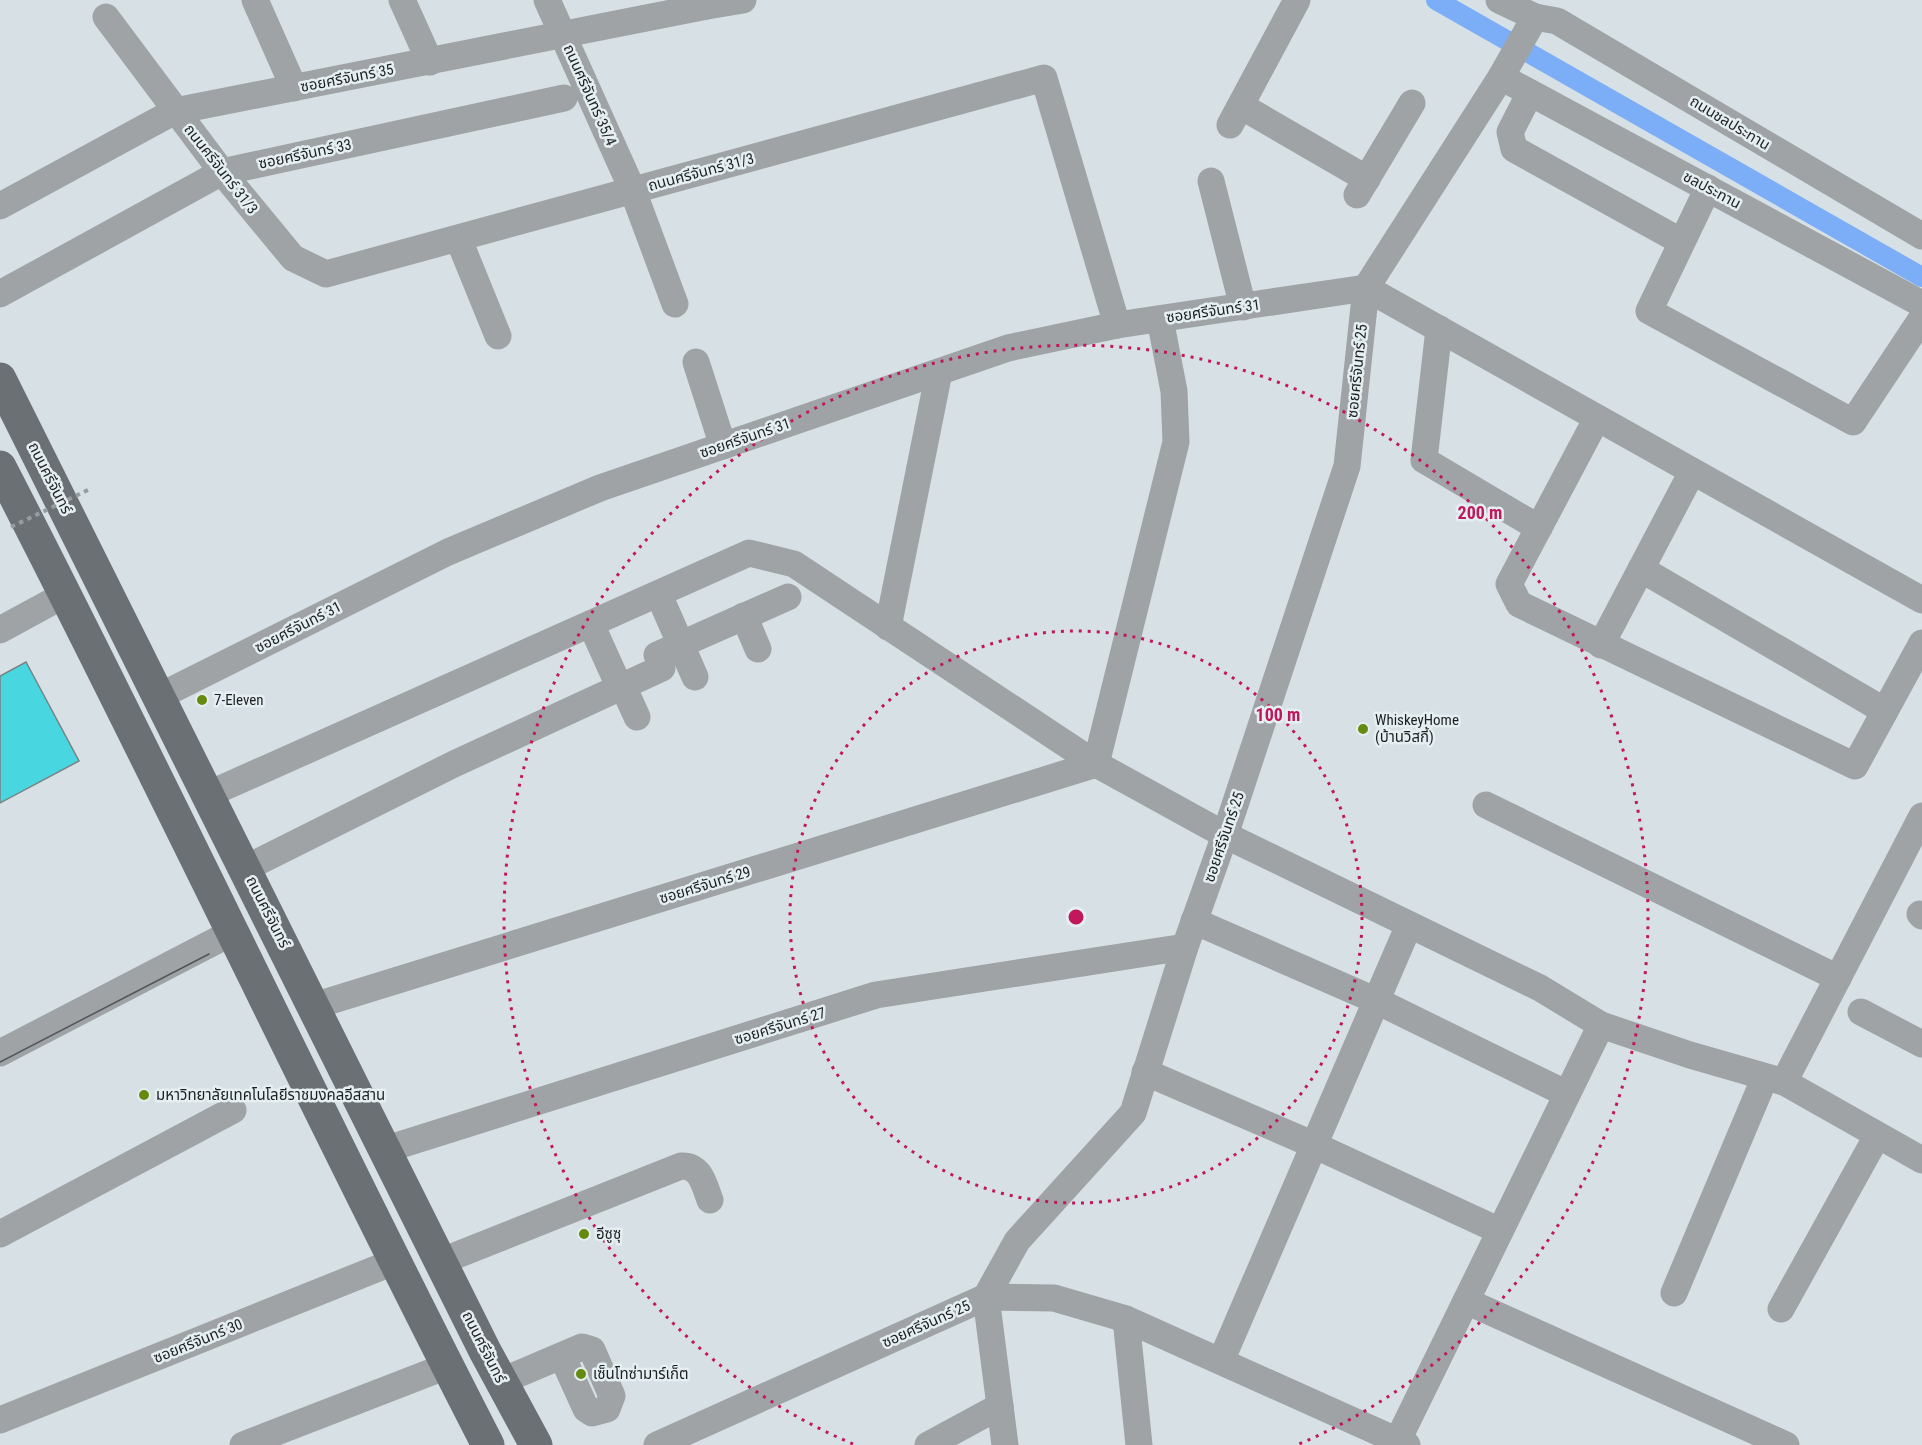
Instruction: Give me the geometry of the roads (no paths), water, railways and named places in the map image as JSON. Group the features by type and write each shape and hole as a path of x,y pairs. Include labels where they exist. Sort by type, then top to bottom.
{"main road":[{"name":"ถนนศรีจันทร์","path":"0,379 387,1149 485,1350 536,1445"},
{"path":"0,467 66,594 231,933 488,1445"},
{"path":"447,1366 485,1350"}],"street":[{"path":"255,0 294,88"},
{"path":"402,0 430,62"},
{"name":"ถนนศรีจันทร์ 35/4","path":"547,0 633,190 675,304"},
{"name":"ซอยศรีจันทร์ 35","path":"0,206 175,111 563,36 705,3 742,0"},
{"path":"1297,0 1236,115 1362,187 1412,103"},
{"path":"1499,0 1522,36"},
{"name":"ถนนศรีจันทร์ 31/3","path":"106,17 222,172 293,258 326,274 459,240 1044,78 1118,326"},
{"name":"ถนนชลประทาน","path":"1522,36 1557,21 1922,237"},
{"name":"ชลประทาน","path":"1522,36 1530,93 1922,304"},
{"name":"ซอยศรีจันทร์ 25","path":"657,1445 986,1298 1017,1241 1133,1113 1185,947 1225,835 1347,466 1366,288 1522,36"},
{"path":"1530,93 1509,132 1514,149 1682,242"},
{"name":"ซอยศรีจันทร์ 33","path":"0,294 222,172 564,98"},
{"path":"1211,181 1243,307"},
{"path":"1708,188 1649,311 1853,422 1922,318"},
{"path":"459,240 498,336"},
{"path":"1366,288 1922,600"},
{"name":"ซอยศรีจันทร์ 31","path":"160,696 448,552 600,488 1008,348 1118,326 1366,288"},
{"path":"1096,764 1176,442 1174,391 1160,319"},
{"path":"1439,329 1424,460 1539,528"},
{"path":"696,362 723,446"},
{"path":"888,627 939,372"},
{"path":"1597,418 1509,584 1519,604 1855,766 1922,643"},
{"path":"1601,645 1692,472"},
{"path":"209,794 749,553 794,564 1096,764 1225,835 1540,988 1601,1025 1690,1055 1774,1079 1922,1160"},
{"path":"1641,569 1885,711"},
{"path":"0,630 66,594"},
{"path":"242,861 448,750 619,681 662,668 657,655 788,597"},
{"path":"663,604 695,677"},
{"path":"744,616 758,649"},
{"path":"595,633 636,717"},
{"path":"619,681 645,662"},
{"name":"ซอยศรีจันทร์ 29","path":"314,1006 1096,764"},
{"path":"1486,805 1838,978"},
{"path":"1674,1293 1774,1079 1838,978 1922,816"},
{"path":"1194,921 1377,1001 1567,1094"},
{"path":"1221,1361 1410,925"},
{"path":"1,1051 231,933"},
{"name":"ซอยศรีจันทร์ 27","path":"387,1149 876,996 1185,947"},
{"path":"1861,1012 1922,1044"},
{"path":"1005,1445 986,1298 1054,1298 1126,1319 1403,1442 1466,1301 1601,1025"},
{"path":"1145,1072 1314,1145 1500,1231"},
{"path":"0,1234 233,1110"},
{"path":"1781,1309 1877,1136"},
{"path":"441,1261 681,1166 688,1166 696,1170 710,1200"},
{"name":"ซอยศรีจันทร์ 30","path":"0,1420 396,1261"},
{"path":"1466,1301 1786,1444"},
{"path":"1126,1319 1139,1445"},
{"path":"502,1382 562,1356"},
{"path":"243,1445 447,1366"},
{"path":"928,1445 1000,1406"}],"waterway":[{"path":"1436,0 1922,277"}],"tram line":[{"path":"0,1062 209,954"}],"place":[{"name":"7-Eleven","path":"202,700"},
{"name":"WhiskeyHome (บ้านวิสกี้)","path":"1363,729"},
{"name":"มหาวิทยาลัยเทคโนโลยีราชมงคลอีสสาน","path":"144,1095"},
{"name":"อีซูซุ","path":"584,1234"},
{"name":"เซ็นโทซ่ามาร์เก็ต","path":"581,1374"}]}
